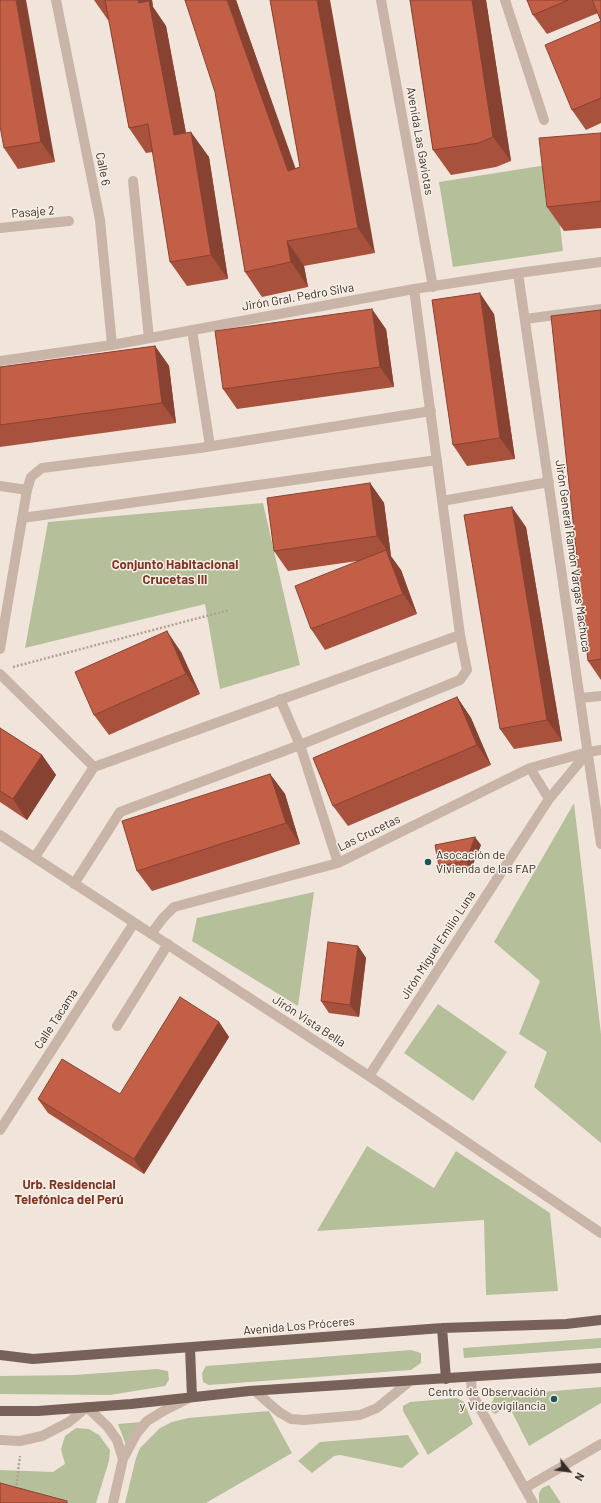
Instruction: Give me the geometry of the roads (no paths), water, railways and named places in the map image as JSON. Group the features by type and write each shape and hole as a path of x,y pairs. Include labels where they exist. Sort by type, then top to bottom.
{"main road":[{"name":"Avenida Los Próceres","path":"0,1355 33,1359 442,1328 566,1324 601,1320"},
{"path":"442,1328 446,1379"},
{"path":"190,1348 192,1397"},
{"path":"0,1411 38,1411 255,1391 471,1378 601,1368"}],"street":[{"name":"Calle 6","path":"56,0 100,220 112,345"},
{"name":"Avenida Las Gaviotas","path":"381,0 433,287"},
{"path":"505,0 544,120"},
{"path":"132,181 150,338"},
{"name":"Pasaje 2","path":"0,228 69,221"},
{"name":"Jirón Gral. Pedro Silva","path":"0,361 112,345 414,289 601,262"},
{"name":"Jirón General Ramón Vargas Machuca","path":"518,273 601,844"},
{"path":"74,884 120,812 300,745 460,680 467,670 460,635 414,289"},
{"path":"525,319 601,309"},
{"path":"192,330 210,446"},
{"path":"0,649 27,490 31,477 42,468 210,446 430,411"},
{"path":"22,518 437,460"},
{"path":"442,501 549,482"},
{"path":"0,486 27,490"},
{"path":"35,857 94,767 460,635"},
{"path":"3,671 94,767"},
{"path":"580,698 601,696"},
{"path":"280,699 300,745 338,863"},
{"name":"Las Crucetas","path":"152,934 163,918 174,907 338,863 530,768 588,752 601,750"},
{"name":"Jirón Miguel Emilio Luna","path":"369,1076 549,799 588,752"},
{"path":"530,768 549,799"},
{"name":"Jirón Vista Bella","path":"0,835 369,1076 601,1233"},
{"name":"Calle Tacama","path":"0,1130 134,923"},
{"path":"117,1026 168,944"},
{"path":"471,1378 472,1394 533,1503"},
{"path":"255,1391 279,1412 290,1419 304,1420 360,1414 377,1408 410,1381"},
{"path":"113,1503 123,1459 137,1433 147,1421 165,1410 192,1397"},
{"path":"0,1440 20,1441 42,1436 69,1422 87,1407 117,1440 123,1459"},
{"path":"525,1488 601,1444"}],"place":[{"name":"Asocación de Vivienda de las FAP","path":"428,862"},
{"name":"Centro de Observación y Videovigilancia","path":"554,1399"}],"district":[{"name":"Conjunto Habitacional Crucetas III","path":"175,572"},
{"name":"Urb. Residencial Telefónica del Perú","path":"69,1192"}]}
